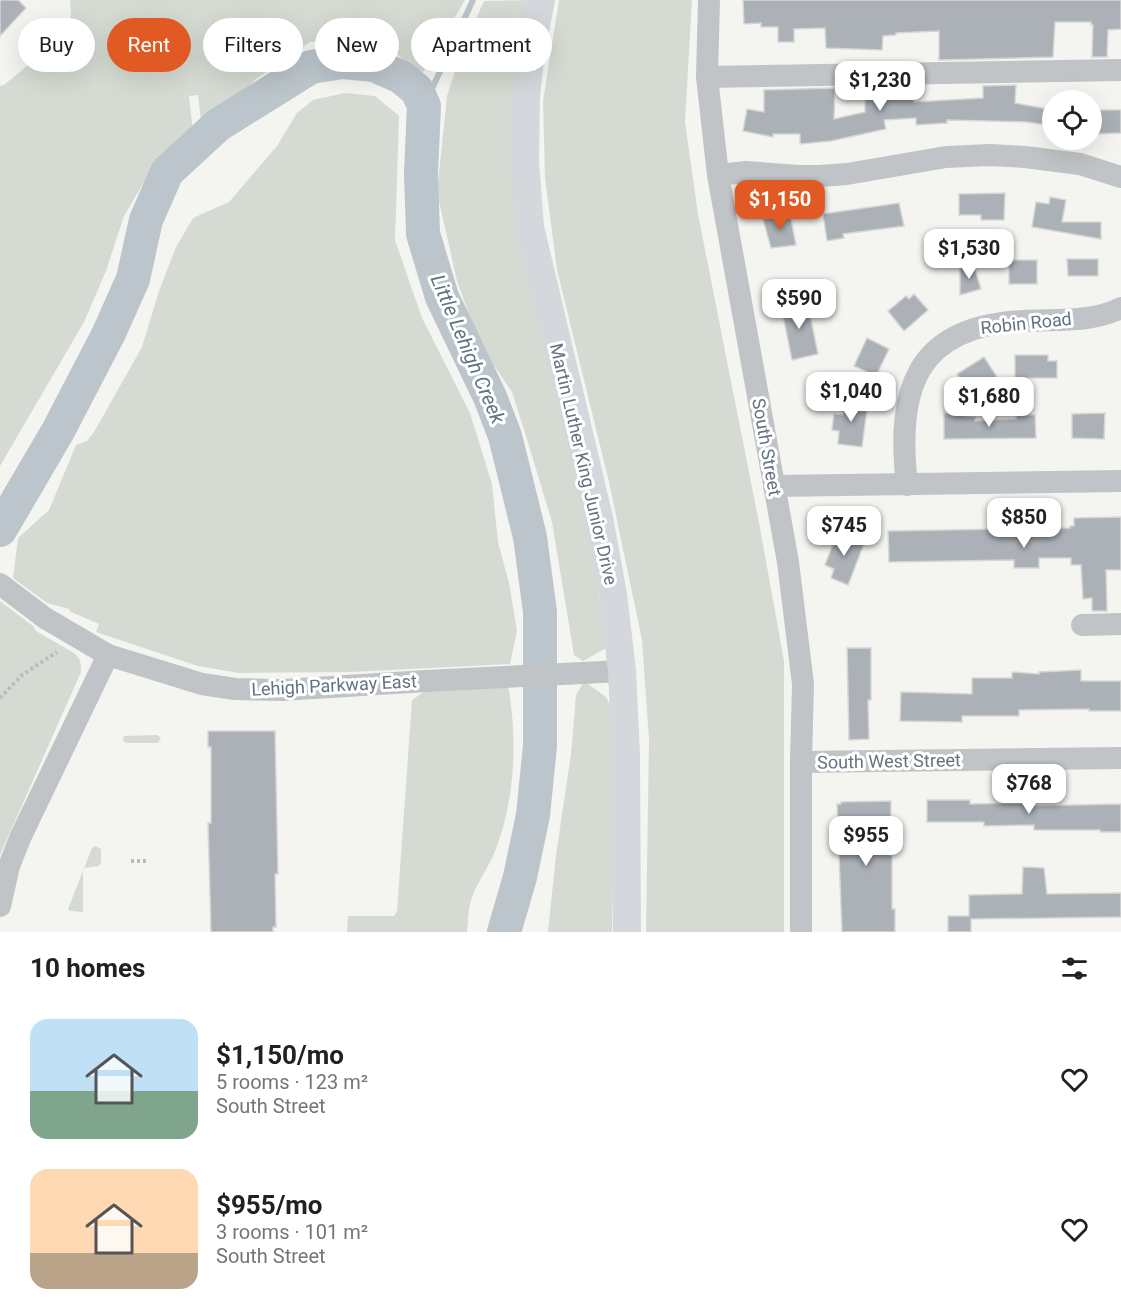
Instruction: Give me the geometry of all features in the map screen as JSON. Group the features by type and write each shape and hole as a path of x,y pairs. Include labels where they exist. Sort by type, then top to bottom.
{"main road":[{"name":"Martin Luther King Junior Drive","path":"541,0 531,51 526,95 525,161 530,227 599,518 613,594 622,671 626,754 627,932"}],"street":[{"name":"South Street","path":"709,0 707,77 718,175 788,562 803,684 801,932"},
{"path":"707,77 1121,70"},
{"path":"718,175 746,172 799,176 847,174 946,157 990,154 1080,164 1121,177"},
{"name":"Robin Road","path":"907,485 903,450 905,410 911,386 921,367 934,351 951,338 970,329 990,324 1090,318 1121,308"},
{"path":"774,486 1121,481"},
{"name":"Lehigh Parkway East","path":"0,584 45,618 108,655 202,684 283,690 622,671"},
{"path":"1082,625 1121,624"},
{"path":"0,906 9,866 21,836 108,655"},
{"name":"South West Street","path":"801,762 1121,758"}],"path":[{"path":"0,698 22,675 57,652"},
{"path":"131,861 146,861"}],"shaded area":[{"path":"70,0 465,0 454,18 411,18 411,66 399,56 399,18 315,18 315,42 310,42 303,47 303,18 203,18 203,72 266,72 202,130 198,95 189,96 193,132 188,132 154,165 124,216 106,271 84,322 0,466 0,86 20,72 95,72 95,18 70,18"},
{"path":"531,0 528,18 476,18 484,1"},
{"path":"559,0 692,0 685,122 698,214 784,661 784,932 646,932 649,740 642,640 609,482 557,270 545,178 543,101 548,72 552,72 552,44"},
{"path":"455,72 518,72 586,500 606,648 583,661 574,655 552,522 512,392 480,345 457,281 437,192 447,96"},
{"path":"345,93 375,96 399,116 395,240 422,318 470,413 492,484 498,542 509,583 517,631 510,664 351,672 239,673 198,666 96,632 99,624 69,609 47,603 13,578 18,538 49,510 76,445 87,441 94,432 142,347 159,291 176,247 193,218 229,202 277,146 297,113 313,100"},
{"path":"0,601 33,626 36,631 74,653 80,661 81,672 0,855"},
{"path":"584,681 606,697 611,707 615,773 612,932 548,932 556,855 571,754 576,695"},
{"path":"508,685 514,749 510,792 494,854 472,898 467,932 347,932 348,916 394,916 397,911 412,700 425,691"},
{"path":"157,735 161,738 158,743 128,743 123,739 124,736"},
{"path":"95,846 101,849 99,866 84,868 92,848"},
{"path":"83,871 83,912 70,911 68,909"}],"building":[{"path":"0,0 18,0 26,8 0,36"},
{"path":"743,0 1121,0 1121,29 1108,30 1107,57 1092,57 1093,25 1091,22 1055,22 1053,57 939,60 939,31 896,33 896,35 883,36 882,50 826,48 825,28 794,29 794,42 778,42 778,27 761,27 761,23 744,24"},
{"path":"1016,85 1015,103 1042,108 1042,124 947,120 947,123 916,125 916,118 884,120 886,129 831,141 800,144 800,134 773,134 773,137 743,131 747,109 764,112 764,90 835,88 834,119 865,112 865,88 909,87 910,99 914,99 914,102 983,98 983,86"},
{"path":"1102,110 1121,110 1121,133 1102,134"},
{"path":"1005,193 1004,220 981,220 981,215 959,215 959,194"},
{"path":"1050,197 1066,200 1062,222 1101,222 1101,239 1032,227 1036,202 1049,204"},
{"path":"899,203 904,226 843,234 844,238 827,241 823,214"},
{"path":"790,214 796,245 771,248 763,219"},
{"path":"1067,259 1098,259 1098,276 1068,276"},
{"path":"1009,260 1037,260 1037,284 1009,284"},
{"path":"973,263 981,289 960,295 960,267"},
{"path":"914,294 928,310 904,331 888,311 906,296 909,299"},
{"path":"807,300 818,354 792,360 781,305"},
{"path":"867,338 889,349 876,376 854,366"},
{"path":"1015,355 1048,355 1048,361 1057,361 1057,378 1015,378"},
{"path":"984,357 997,377 970,394 957,374"},
{"path":"845,399 868,402 862,447 838,444 839,431 832,430 834,414 843,415"},
{"path":"944,413 976,417 975,421 1016,419 1016,415 1035,415 1036,438 944,439"},
{"path":"1105,413 1104,439 1072,438 1072,414"},
{"path":"1121,517 1121,570 1106,570 1107,611 1092,611 1092,598 1083,599 1081,565 1071,565 1071,558 1039,558 1039,568 1014,568 1014,560 889,562 888,531 1070,528 1074,526 1074,518"},
{"path":"838,531 865,541 848,585 831,578 834,569 825,565"},
{"path":"847,648 871,648 871,700 868,700 869,739 849,740"},
{"path":"1081,670 1081,681 1121,681 1121,711 1019,710 1019,716 962,716 962,722 900,721 901,692 972,694 972,678 1012,678 1012,672 1039,674 1039,672"},
{"path":"208,731 275,731 278,874 275,874 276,927 273,927 273,932 211,932 208,823 211,823 211,747 208,747"},
{"path":"927,800 970,800 970,804 1026,803 1026,806 1121,804 1121,832 1034,830 1034,825 984,826 984,822 927,822"},
{"path":"891,801 890,855 892,855 892,909 895,909 895,932 842,932 837,804"},
{"path":"1023,867 1044,868 1047,894 1121,893 1121,917 971,919 971,932 948,932 948,916 969,916 969,895 1022,894"}],"waterway":[{"path":"424,106 473,0"},
{"name":"Little Lehigh Creek","path":"0,530 58,431 109,333 133,279 146,220 167,172 218,125 311,67 343,62 374,65 401,77 417,90 424,106 421,173 423,234 442,297 490,397 505,436 530,537 540,612 540,746 533,815 520,877 504,932"}]}
